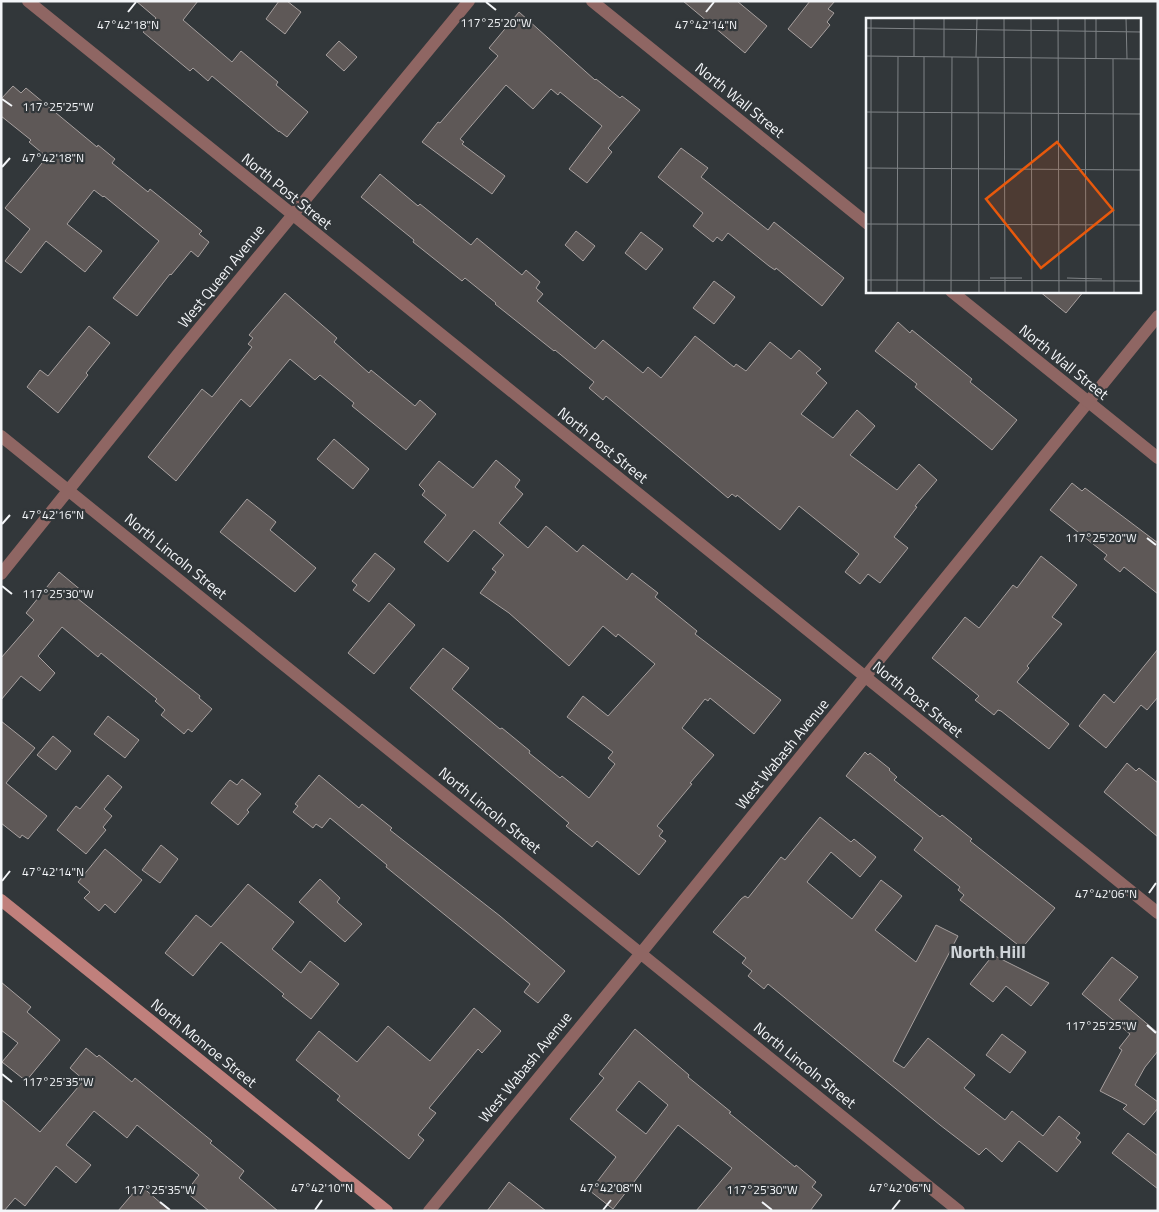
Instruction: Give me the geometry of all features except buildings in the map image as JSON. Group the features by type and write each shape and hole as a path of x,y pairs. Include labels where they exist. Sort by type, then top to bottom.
{"main road":[{"name":"North Monroe Street","path":"1,900 387,1211"}],"street":[{"name":"North Post Street","path":"28,1 292,216 1158,913"},
{"name":"West Queen Avenue","path":"1,574 292,216 470,1"},
{"name":"North Wall Street","path":"592,1 866,222"},
{"name":"North Wall Street","path":"952,292 1158,458"},
{"name":"West Wabash Avenue","path":"429,1211 866,677 1158,316"},
{"name":"North Lincoln Street","path":"1,436 959,1211"}],"district":[{"name":"North Hill","path":"988,951"}]}
